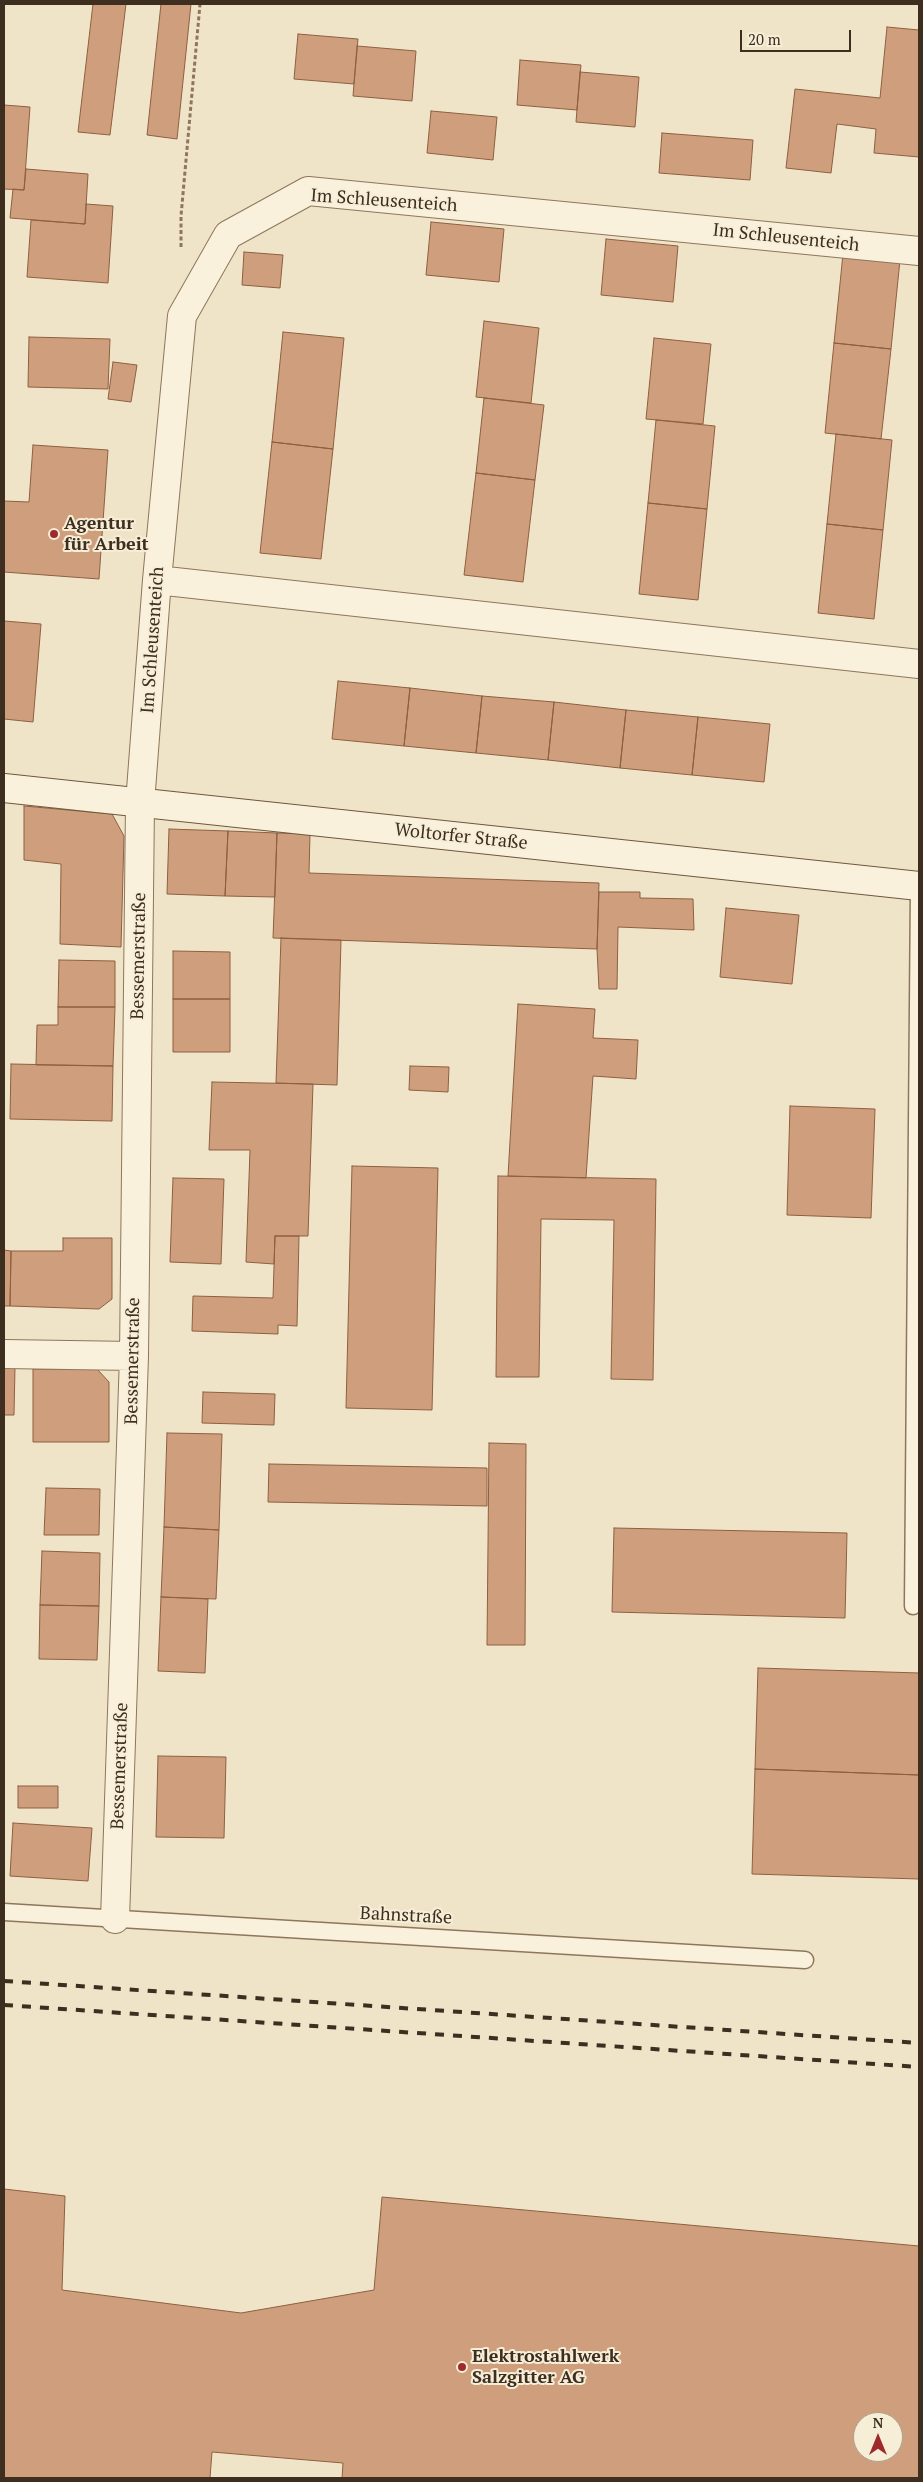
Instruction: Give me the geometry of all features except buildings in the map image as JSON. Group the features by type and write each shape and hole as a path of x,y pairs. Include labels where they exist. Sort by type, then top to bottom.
{"street":[{"name":"Im Schleusenteich","path":"140,803 157,580 182,316 228,235 308,191 919,251"},
{"path":"157,580 919,664"},
{"name":"Woltorfer Straße","path":"4,788 919,884"},
{"name":"Bessemerstraße","path":"115,1919 134,1356 140,803"},
{"path":"4,1354 134,1356"}],"lane":[{"path":"913,1606 919,884"},
{"name":"Bahnstraße","path":"4,1912 805,1960"}],"path":[{"path":"181,256 181,216 200,4"}],"railway":[{"path":"4,1981 919,2043"},
{"path":"4,2005 919,2067"}],"place":[{"name":"Agentur für Arbeit","path":"54,534"},
{"name":"Elektrostahlwerk Salzgitter AG","path":"462,2367"}]}
